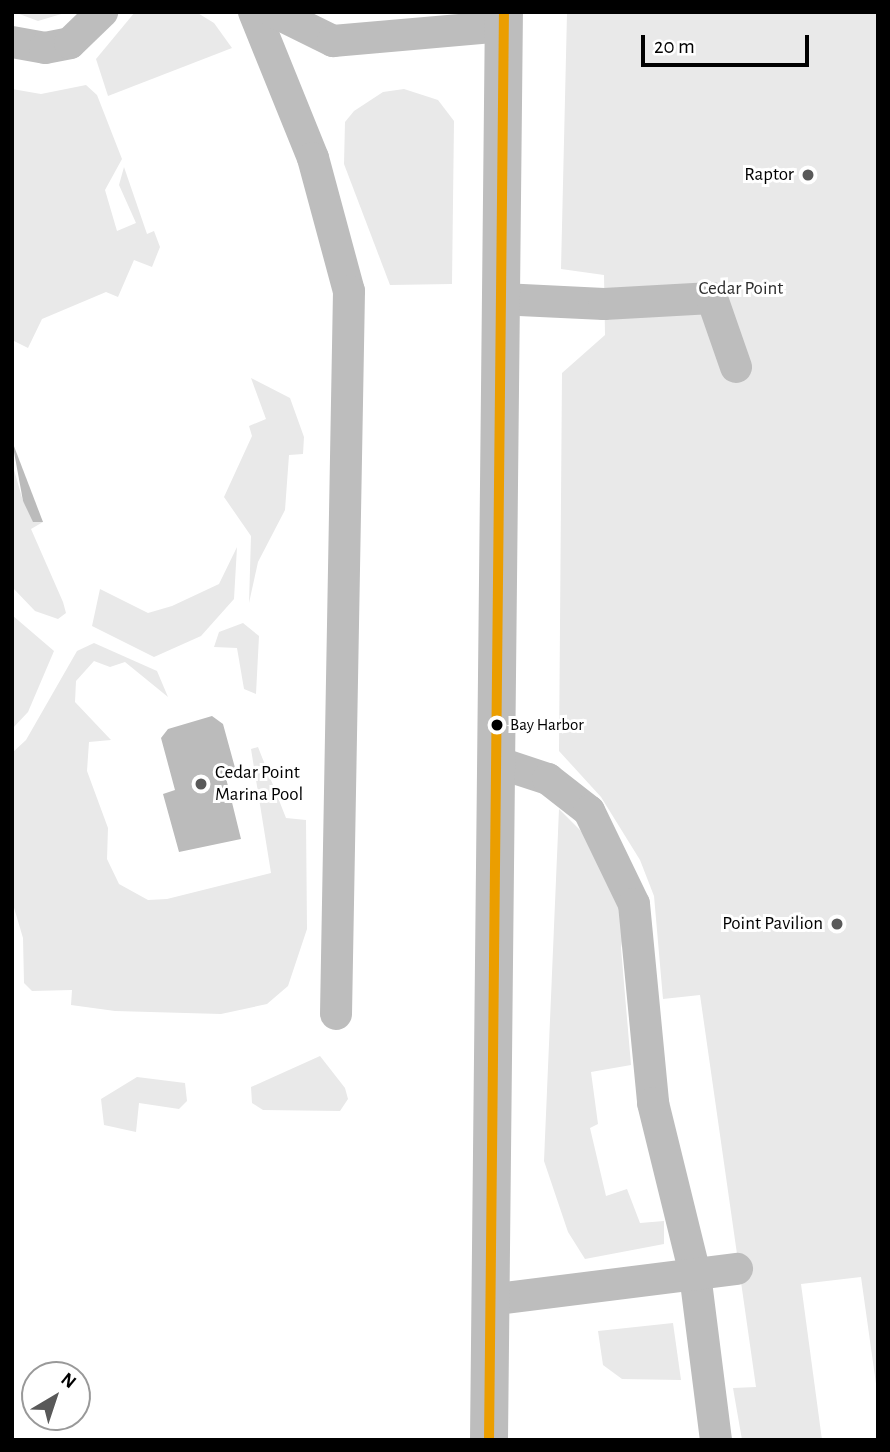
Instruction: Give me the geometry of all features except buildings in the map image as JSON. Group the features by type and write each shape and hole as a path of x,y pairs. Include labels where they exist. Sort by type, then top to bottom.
{"street":[{"path":"489,1440 503,19"}],"lane":[{"path":"12,42 45,48 70,43 102,12"},
{"path":"254,12 313,159 349,290 336,1014"},
{"path":"274,12 333,41 503,19"},
{"path":"500,299 604,304 712,298 736,367"},
{"path":"496,762 548,779 589,811 618,859 634,904 653,1103 695,1274 716,1440"},
{"path":"490,1300 737,1269"}],"green space":[{"path":"14,12 68,12 38,21"},
{"path":"135,12 196,12 214,23 232,48 108,96 96,59"},
{"name":"Cedar Point","path":"878,12 878,1398 861,1277 801,1284 822,1440 742,1440 733,1388 756,1387 700,995 663,999 654,896 640,860 601,797 559,751 562,373 605,335 604,275 561,269 567,13"},
{"path":"86,85 97,95 122,159 105,190 117,231 136,223 119,185 124,167 147,234 154,231 160,247 152,267 134,260 118,297 106,292 42,319 28,348 12,340 12,89 41,94"},
{"path":"404,89 438,100 454,121 452,284 390,285 344,164 345,122 354,111 383,92"},
{"path":"251,378 290,398 304,437 303,454 289,455 285,510 258,562 249,603 251,536 224,497 252,436 249,426 266,419"},
{"path":"12,463 23,501 43,522 31,529 63,602 66,613 58,619 35,611 12,587"},
{"path":"237,547 234,599 201,636 154,657 92,626 100,589 148,613 172,606 219,584"},
{"path":"12,615 54,651 28,712 12,729"},
{"path":"243,623 259,636 256,694 244,689 237,648 214,647 219,632"},
{"path":"94,643 157,671 168,697 125,662 110,667 94,661 76,681 75,702 111,740 89,742 87,771 108,828 107,859 119,884 148,900 167,899 271,873 251,749 258,747 286,818 306,820 307,929 288,986 267,1004 221,1014 115,1011 71,1005 72,990 32,991 24,983 23,938 12,901 12,753 26,740 77,651"},
{"path":"559,809 584,834 625,919 621,948 631,1065 591,1072 598,1124 590,1128 606,1196 627,1189 640,1223 664,1221 664,1244 585,1259 568,1232 544,1161"},
{"path":"320,1056 345,1088 348,1099 340,1111 263,1110 252,1103 251,1087"},
{"path":"137,1077 185,1083 187,1101 179,1109 139,1103 136,1132 104,1125 101,1099"},
{"path":"673,1323 681,1380 622,1379 603,1365 598,1331"}],"shaded area":[{"path":"12,441 43,522 33,522 23,501"},
{"name":"Cedar Point Marina Pool","path":"212,716 223,724 237,775 226,778 241,839 179,852 163,794 175,790 161,738 168,729"}],"transit line":[{"path":"489,1440 504,12"}],"place":[{"name":"Raptor","path":"808,175"},
{"name":"Bay Harbor","path":"497,725"},
{"name":"Cedar Point Marina Pool","path":"201,784"},
{"name":"Point Pavilion","path":"837,924"}]}
